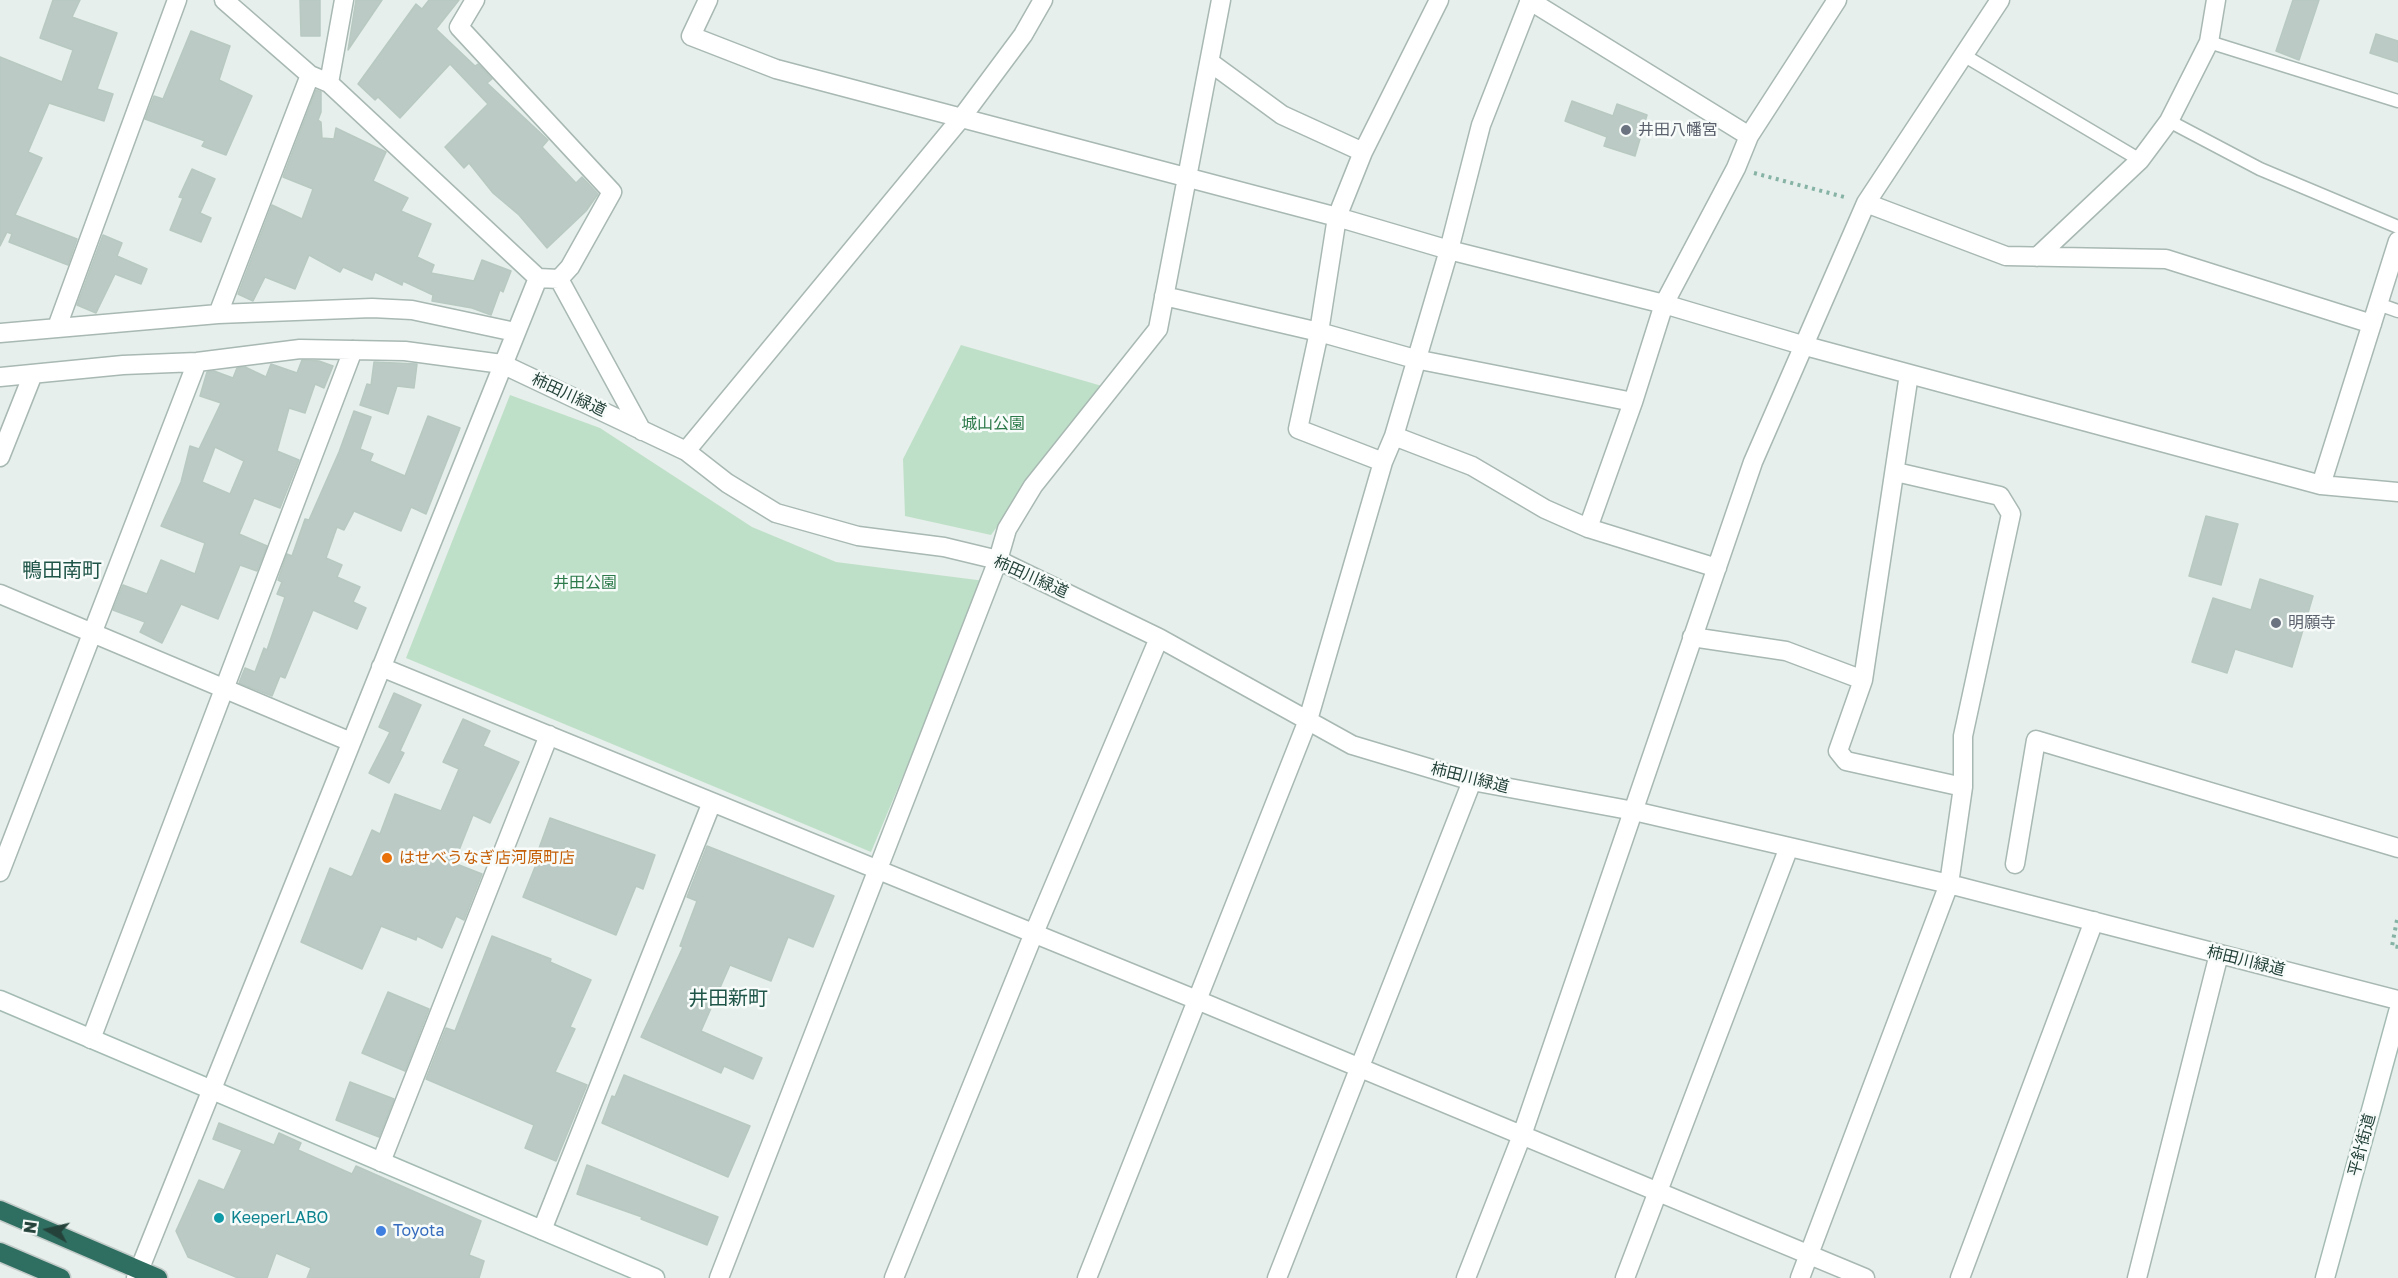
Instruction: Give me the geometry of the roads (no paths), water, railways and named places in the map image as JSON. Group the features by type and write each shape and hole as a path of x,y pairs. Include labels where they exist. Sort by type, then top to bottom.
{"highway":[{"path":"0,1210 138,1274 158,1278"},
{"path":"0,1252 61,1278"}],"street":[{"path":"57,327 177,0"},
{"path":"224,0 310,75 329,83 538,278 559,279"},
{"path":"329,83 344,0"},
{"path":"476,0 459,27 612,192 570,267 559,279"},
{"path":"708,0 691,36 776,69 1337,217 1449,250 1664,304 1802,345 2321,485 2398,492"},
{"path":"686,451 962,117 1023,35 1043,0"},
{"path":"719,1278 998,560 1007,529 1033,486 1158,329 1221,0"},
{"path":"1383,462 1298,429 1319,332 1337,217 1363,152 1439,0"},
{"path":"1087,1278 1308,720 1383,462 1394,436 1449,250 1481,125 1529,0 1749,136"},
{"path":"1588,528 1634,402 1664,304 1736,168 1749,136 1837,0"},
{"path":"1466,1278 1522,1135 1753,462 1802,345 1866,203 1965,56 1999,0"},
{"path":"2037,256 2140,160 2169,121 2209,42 2216,0"},
{"path":"1210,63 1282,115 1363,152"},
{"path":"218,314 310,75"},
{"path":"1866,203 2006,256 2166,259 2372,324"},
{"path":"2321,485 2398,241"},
{"path":"138,1274 538,278"},
{"path":"559,279 642,431"},
{"path":"1164,296 1319,332 1415,359 1634,402"},
{"path":"0,333 218,314 372,308 412,310 515,332"},
{"name":"柿田川緑道","path":"0,377 123,365 197,362 300,349 405,351 502,364 600,408 686,451 727,483 776,513 858,536 944,547 998,560 1159,638 1352,746 1472,781 1634,811 1949,884 2219,954 2398,1011"},
{"path":"91,1039 353,350"},
{"path":"0,872 197,362"},
{"path":"0,457 33,374"},
{"path":"1909,374 1863,680 1838,751 1846,761 1962,787"},
{"path":"1394,436 1472,466 1545,509 1588,528 1717,568"},
{"path":"1800,1278 1949,884 1962,787 1963,736 2011,514 2000,496 1896,472"},
{"path":"0,594 351,742"},
{"path":"894,1278 1034,933 1159,638"},
{"path":"1692,638 1786,651 1863,680"},
{"path":"381,667 1197,1000 1864,1278"},
{"path":"381,1161 549,735"},
{"path":"2015,864 2036,740 2398,848"},
{"path":"1277,1278 1472,781"},
{"path":"542,1230 712,802"},
{"path":"1625,1278 1789,847"},
{"path":"1960,1278 2094,921"},
{"path":"2137,1278 2219,954"},
{"path":"0,1000 655,1278"},
{"name":"平針街道","path":"2325,1278 2398,1011"}],"lane":[{"path":"2209,42 2398,101"},
{"path":"1965,56 2140,160"},
{"path":"2169,121 2260,169 2398,227"},
{"path":"2378,304 2398,311"}],"place":[{"name":"井田八幡宮","path":"1626,130"},
{"name":"明願寺","path":"2276,623"},
{"name":"はせべうなぎ店河原町店","path":"387,858"},
{"name":"KeeperLABO","path":"219,1218"},
{"name":"Toyota","path":"381,1231"}],"district":[{"name":"鴨田南町","path":"62,571"},
{"name":"井田新町","path":"728,999"}],"park label":[{"name":"城山公園","path":"993,424"},
{"name":"井田公園","path":"585,583"}]}
